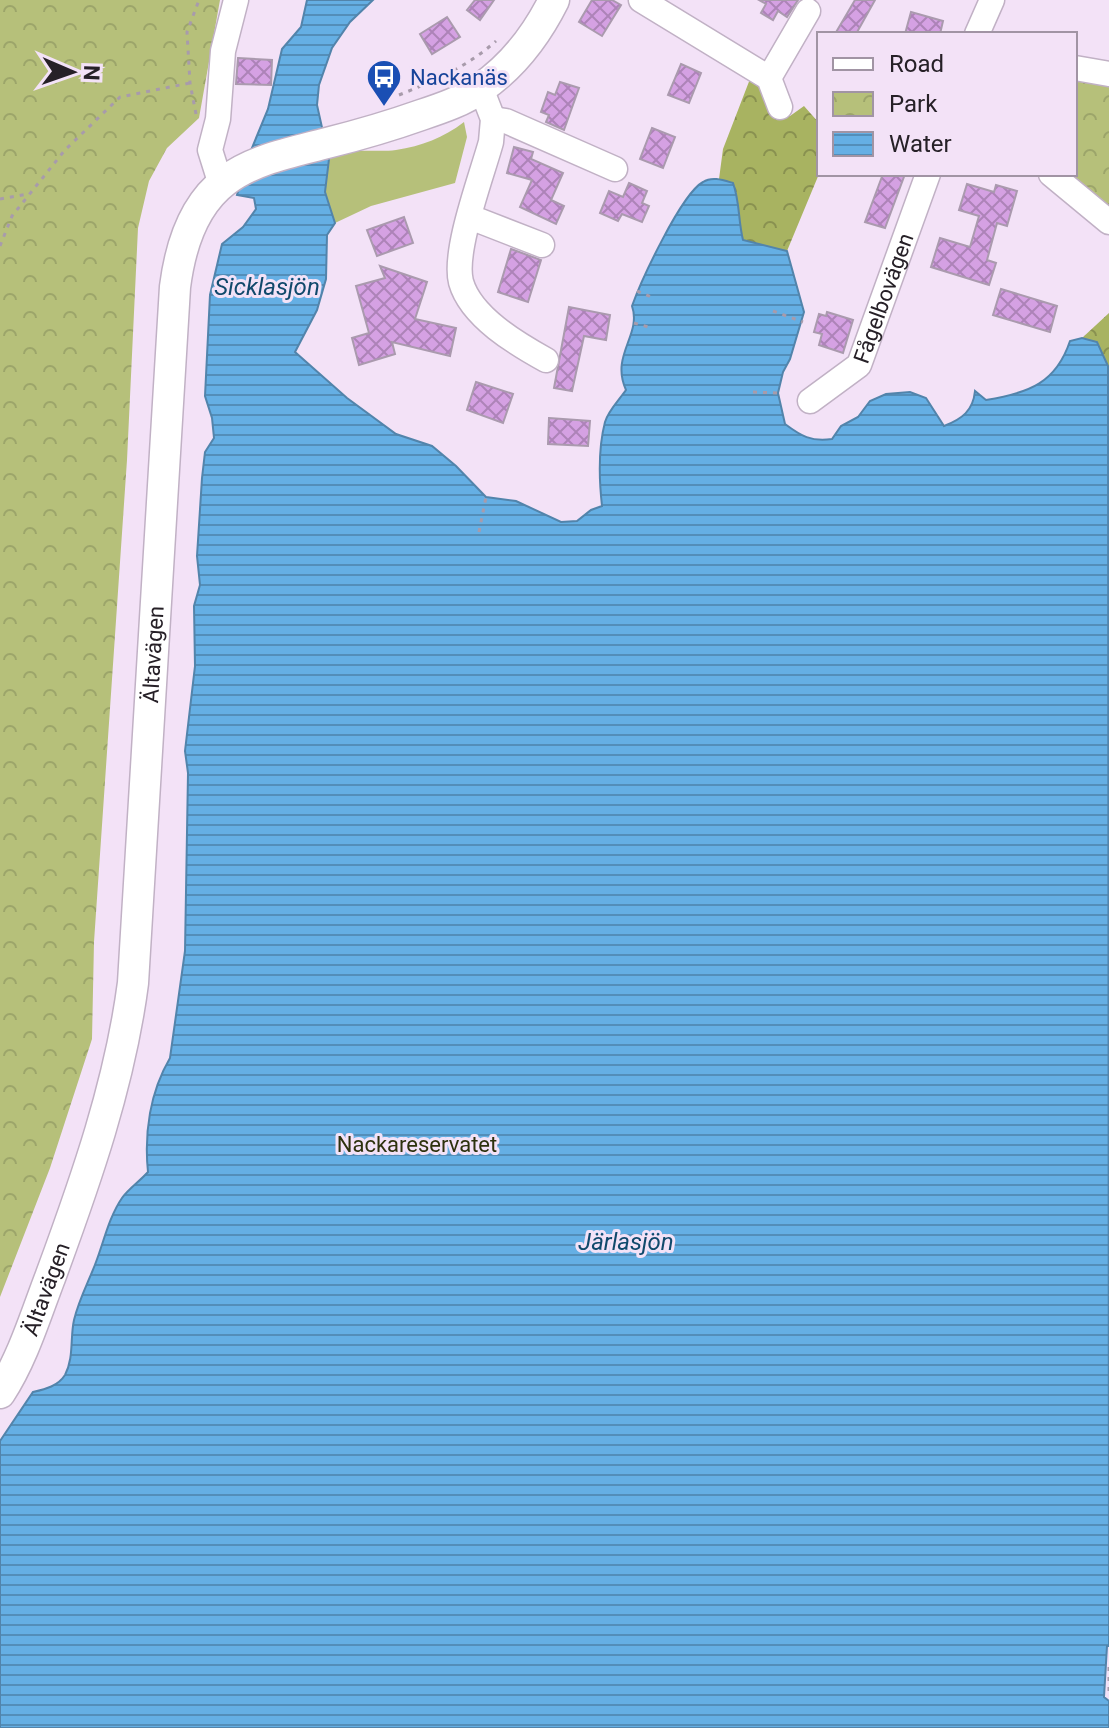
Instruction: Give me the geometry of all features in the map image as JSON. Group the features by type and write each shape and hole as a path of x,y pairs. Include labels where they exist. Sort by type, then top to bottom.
{"main road":[{"name":"Ältavägen","path":"0,1393 16,1363 88,1175 127,1027 133,983 176,275 189,228 202,204 223,183 257,163 453,104 481,88 519,54 547,16 554,0"}],"street":[{"path":"223,183 210,150 218,119 223,51 236,0"},
{"path":"641,0 769,78 780,107"},
{"path":"769,78 808,11"},
{"path":"1077,68 1109,74"},
{"path":"481,88 493,119 491,142 460,255 461,282 466,294 491,324 546,360"},
{"path":"493,119 506,121 615,169"},
{"name":"Fågelbovägen","path":"810,401 859,365 927,176"},
{"path":"1053,176 1109,222"},
{"path":"470,217 542,245"}],"path":[{"path":"196,116 190,83 187,32 199,0"},
{"path":"391,99 461,68 504,33"},
{"path":"0,246 12,216 65,150 120,97 190,83"},
{"path":"0,199 30,194"},
{"path":"637,291 654,298"},
{"path":"773,311 803,322"},
{"path":"634,323 652,328"},
{"path":"753,392 778,393"},
{"path":"479,532 486,497"},
{"path":"1109,1667 1109,1696"}],"green space":[{"path":"0,0 220,0 199,118 167,148 149,181 138,228 127,460 94,942 92,1039 50,1168 0,1297"},
{"path":"1077,72 1109,78 1109,214 1062,176 1077,176"},
{"path":"750,79 764,92 779,116 790,116 804,106 817,121 818,176 787,251 743,240 733,184 719,179 723,149"},
{"path":"464,122 467,137 455,183 371,206 335,223 325,192 329,159 352,151 388,151 415,146 440,137"},
{"path":"1109,313 1109,369 1097,342 1082,338"}],"water":[{"name":"Järlasjön","path":"307,0 373,0 350,22 332,48 319,85 317,105 329,159 325,192 335,223 327,235 326,279 317,310 295,352 347,398 396,434 432,446 486,497 516,501 561,522 577,521 602,506 601,443 606,418 626,390 622,366 633,326 632,306 673,220 694,190 710,179 733,183 743,240 787,251 804,312 778,393 785,424 807,437 832,439 841,426 858,417 870,401 886,394 910,392 926,398 944,426 966,413 975,391 986,400 1028,389 1039,384 1057,367 1070,341 1082,338 1097,342 1108,366 1109,1646 1104,1697 1109,1701 1109,1728 0,1728 0,1441 33,1392 55,1384 65,1375 70,1362 76,1312 110,1221 117,1205 148,1172 150,1113 170,1058 185,951 188,773 185,751 195,666 194,606 200,585 197,556 202,478 205,452 214,438 205,396 210,295 222,244 243,227 256,209 254,198 237,195 247,160 268,109 282,49 301,27"}],"building":[{"path":"475,0 494,0 480,20 467,10"},
{"path":"592,0 612,0 621,5 602,36 579,22"},
{"path":"759,0 798,0 787,17 778,11 773,20 761,13 766,4"},
{"path":"855,0 875,0 857,32 836,32"},
{"path":"911,12 943,21 940,32 906,32"},
{"path":"447,17 460,37 432,54 420,34"},
{"path":"238,58 272,60 271,85 236,84"},
{"path":"681,64 701,73 689,103 668,95"},
{"path":"560,82 579,88 564,130 546,122 549,115 541,112 548,92 555,95"},
{"path":"652,128 675,137 663,168 640,159"},
{"path":"514,147 533,152 531,159 563,173 551,200 564,206 556,224 520,207 532,180 507,173"},
{"path":"882,176 904,176 885,228 865,222"},
{"path":"629,183 647,191 642,203 649,206 642,222 622,214 618,221 600,213 609,191 623,197"},
{"path":"967,184 994,192 996,185 1017,191 1007,226 997,223 987,260 996,263 989,285 931,267 940,238 970,247 979,216 959,210"},
{"path":"404,217 413,243 377,256 367,230"},
{"path":"511,249 541,260 528,302 498,292"},
{"path":"380,266 427,282 415,319 456,328 450,356 392,342 395,354 359,365 352,338 369,333 356,286 385,278"},
{"path":"1001,289 1057,306 1050,332 993,315"},
{"path":"569,307 610,315 606,340 584,336 572,391 554,388"},
{"path":"827,312 853,320 843,353 819,345 822,334 814,332 819,314 826,316"},
{"path":"476,382 513,394 503,423 467,410"},
{"path":"549,418 590,421 588,446 548,444"}],"place":[{"name":"Nackanäs","path":"384,108"}],"water label":[{"name":"Sicklasjön","path":"267,287"}],"park label":[{"name":"Nackareservatet","path":"417,1144"}]}
